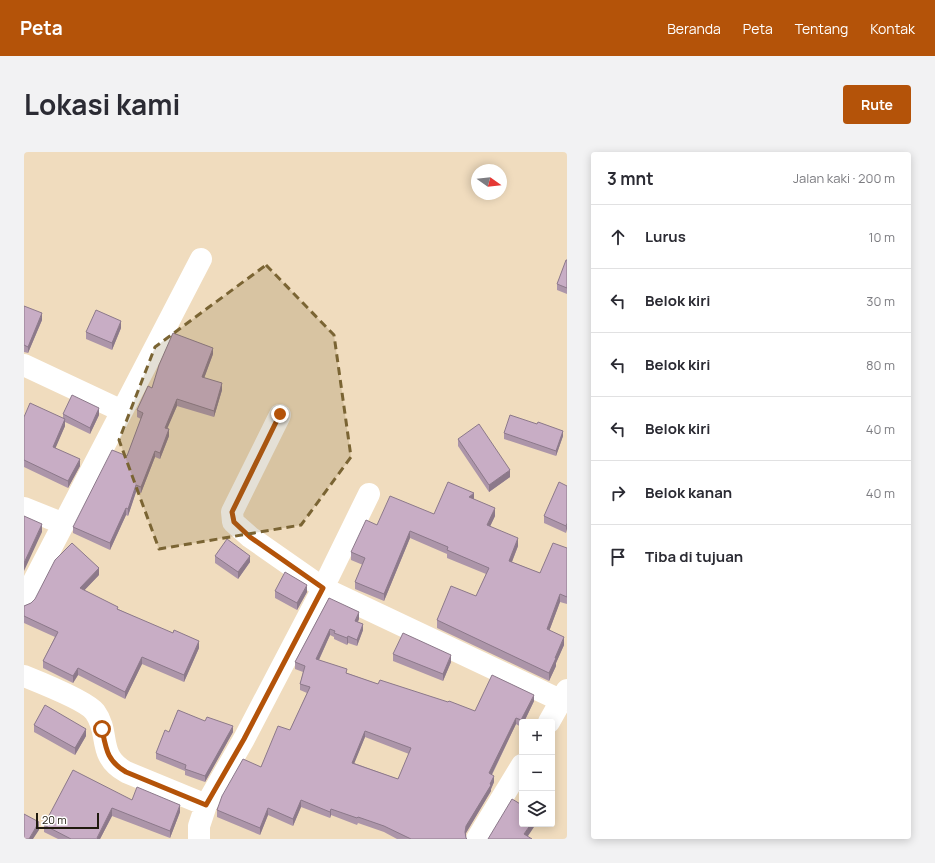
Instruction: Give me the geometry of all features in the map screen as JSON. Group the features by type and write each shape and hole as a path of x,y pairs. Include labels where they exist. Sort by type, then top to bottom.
{"street":[{"path":"24,600 201,259"},
{"path":"24,365 122,411"},
{"path":"280,414 232,512 234,522 250,537 323,588 564,695 551,719"},
{"path":"199,839 199,826 206,805 244,739 323,588 369,494"},
{"path":"24,508 64,524"},
{"path":"24,676 84,703 94,710 99,719 106,750 116,766 126,772 206,805"},
{"path":"477,839 519,770"}],"highlighted area":[{"path":"266,265 334,335 351,457 301,525 159,549 119,440 155,347"}],"building":[{"path":"567,260 567,288 557,284"},
{"path":"24,306 42,313 28,347 24,345"},
{"path":"96,310 121,321 112,343 86,332"},
{"path":"173,333 213,348 202,377 222,383 214,411 177,399 165,428 169,429 160,453 155,451 141,487 136,485 128,509 126,508 110,543 73,527 112,450 127,456 143,413 137,410 148,386 152,388 159,365"},
{"path":"72,395 99,408 90,428 63,414"},
{"path":"30,403 65,419 53,447 80,459 68,481 24,460 24,417"},
{"path":"510,415 537,424 538,422 563,431 556,451 504,433"},
{"path":"479,424 510,470 489,485 458,439"},
{"path":"448,482 474,493 469,497 495,508 487,525 518,538 509,561 540,573 553,543 567,548 567,597 560,594 547,629 564,637 549,673 437,620 451,586 476,596 489,568 447,550 448,547 410,531 384,594 355,582 365,558 351,552 366,520 377,525 390,496 434,514"},
{"path":"559,482 567,486 566,526 544,516"},
{"path":"24,516 42,524 24,563"},
{"path":"227,539 250,556 238,572 215,556"},
{"path":"72,543 99,568 80,588 118,607 117,609 173,633 174,630 199,641 184,675 142,657 125,692 78,668 73,676 43,661 58,632 24,616 24,606 31,603 35,599 55,560"},
{"path":"285,572 307,585 297,603 275,591"},
{"path":"329,598 359,612 355,621 363,624 357,640 348,636 347,638 334,633 335,631 330,629 316,659 347,669 346,673 378,684 380,680 448,702 449,701 475,711 492,675 534,695 522,719 516,718 489,773 494,776 490,784 491,785 466,826 465,832 467,839 411,839 384,826 331,809 330,812 301,800 293,819 268,808 260,828 217,810 222,796 243,759 261,767 278,726 290,730 310,687 300,684 305,666 295,662","holes":["365,731 411,748 398,779 352,763"]},
{"path":"403,633 451,655 443,674 393,654"},
{"path":"45,705 86,729 75,748 34,725"},
{"path":"178,710 205,721 207,717 233,726 205,776 185,769 186,765 156,753 165,730 169,732"},
{"path":"73,770 132,800 137,787 180,805 170,831 112,808 97,838 98,839 71,839 44,825"},
{"path":"512,799 519,803 519,827 529,827 524,834 532,839 488,839"},
{"path":"24,814 39,822 29,839 24,839"}],"route":[{"path":"102,729 106,750 116,766 126,772 206,805 244,739 323,588 250,537 234,522 232,518 232,512 280,414"}]}
